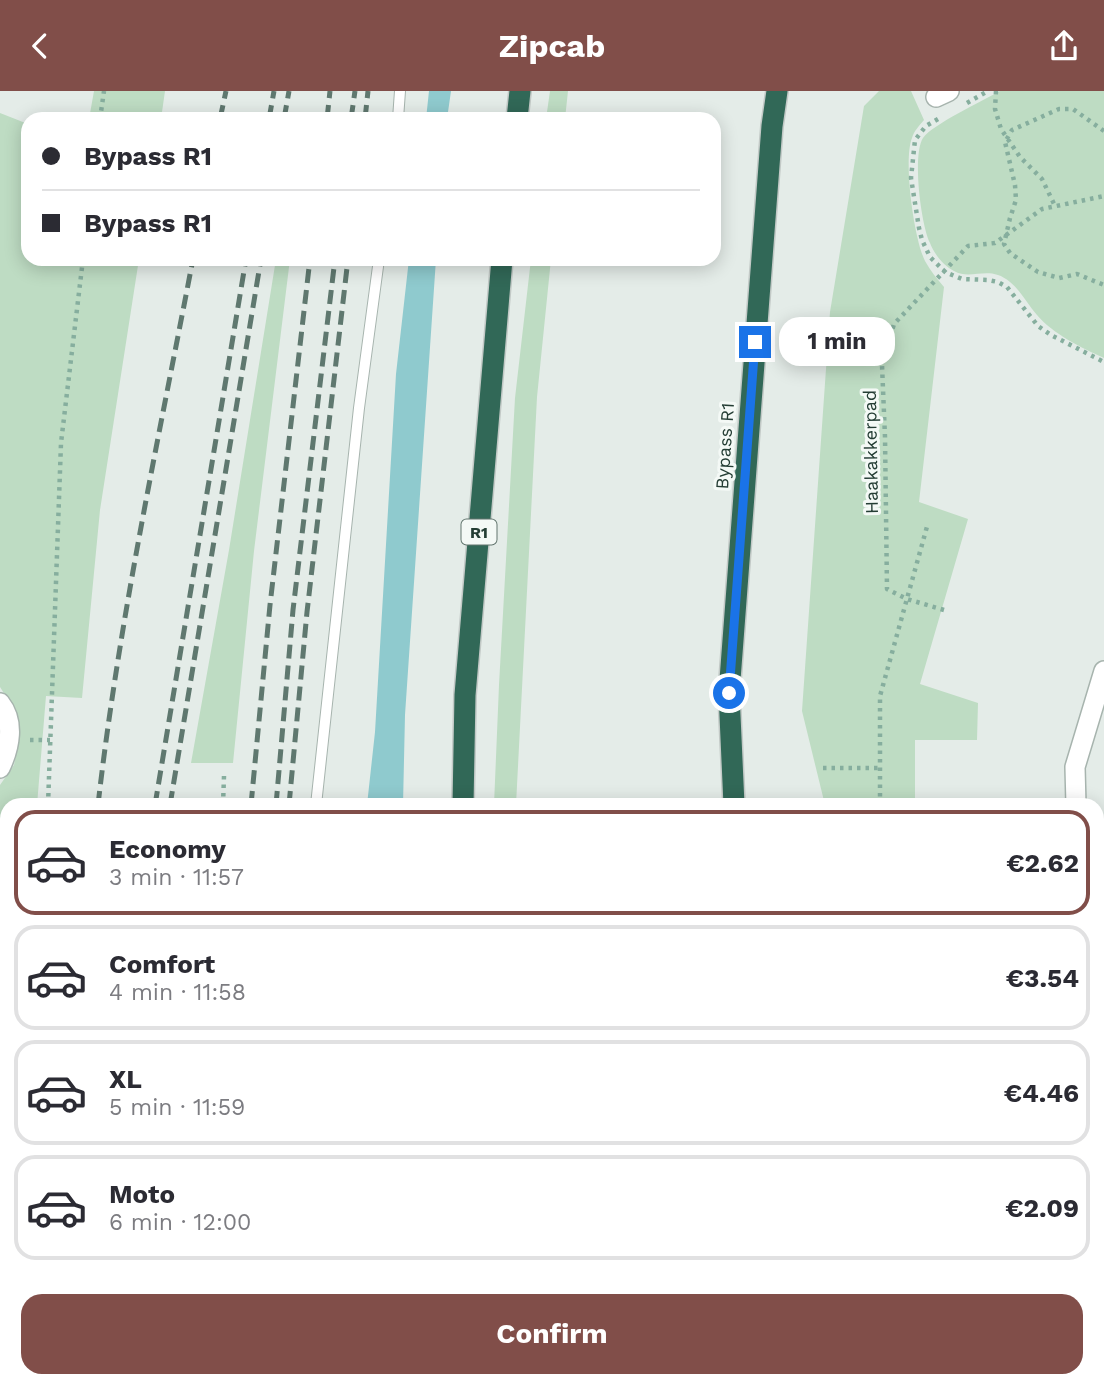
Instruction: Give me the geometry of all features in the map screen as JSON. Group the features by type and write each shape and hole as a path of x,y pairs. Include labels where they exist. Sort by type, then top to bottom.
{"highway":[{"path":"517,112 520,91"},
{"name":"Bypass R1","path":"734,798 729,693 772,126 777,91"},
{"name":"R1","path":"463,798 465,695 501,266"}],"street":[{"path":"1076,798 1075,767 1104,671"},
{"path":"0,703 10,722 9,740 0,768"}],"lane":[{"path":"398,112 400,91"},
{"path":"317,798 359,408 378,266"}],"path":[{"path":"101,112 104,91"},
{"path":"988,91 947,103 915,139 911,178 922,240 930,257 945,272 962,279 999,282 1007,287 1038,326 1104,362"},
{"path":"996,91 995,109 1001,129 1020,157 1042,179 1055,206"},
{"path":"1104,131 1073,110 1059,110 1012,130 1005,142 1016,201 1004,244 1010,253 1038,272 1059,278 1077,274 1104,285"},
{"name":"Haakakkerpad","path":"907,599 887,589 883,365 894,324 968,246 995,243 1042,209 1104,196"},
{"path":"48,798 61,443 82,266"},
{"path":"880,798 880,696 928,523"},
{"path":"907,599 944,610"},
{"path":"823,768 880,768"},
{"path":"223,798 224,776"}],"green space":[{"path":"94,91 165,91 162,112 90,112"},
{"path":"550,91 568,91 566,112 547,112"},
{"path":"879,91 911,91 924,120 914,133 910,149 911,199 921,250 927,264 944,287 919,502 968,519 920,684 978,703 977,740 915,740 915,798 823,798 802,711 830,312 864,106"},
{"path":"1000,91 1104,91 1104,358 1051,328 1014,286 1002,277 988,273 961,274 954,271 940,259 930,243 919,190 918,159 923,138 947,120"},
{"path":"0,113 21,121 21,266 138,266 100,510 82,698 46,696 38,798 0,798 0,785 14,765 19,739 14,709 0,687"},
{"path":"275,266 289,266 254,551 233,763 191,763"},
{"path":"530,266 550,266 537,397 516,798 494,798 499,685 515,398"}],"water":[{"path":"429,91 451,91 448,112 427,112"},
{"path":"408,266 436,266 405,715 403,798 368,798 375,732 396,374"}],"railway":[{"path":"222,112 226,91"},
{"path":"270,112 274,91"},
{"path":"285,112 289,91"},
{"path":"328,112 330,91"},
{"path":"352,112 355,91"},
{"path":"366,112 368,91"},
{"path":"99,798 128,599 192,266"},
{"path":"156,798 245,266"},
{"path":"171,798 260,266"},
{"path":"252,798 270,605 309,266"},
{"path":"277,798 293,610 334,266"},
{"path":"290,798 307,612 347,266"}],"route":[{"path":"729,693 755,342"}]}
